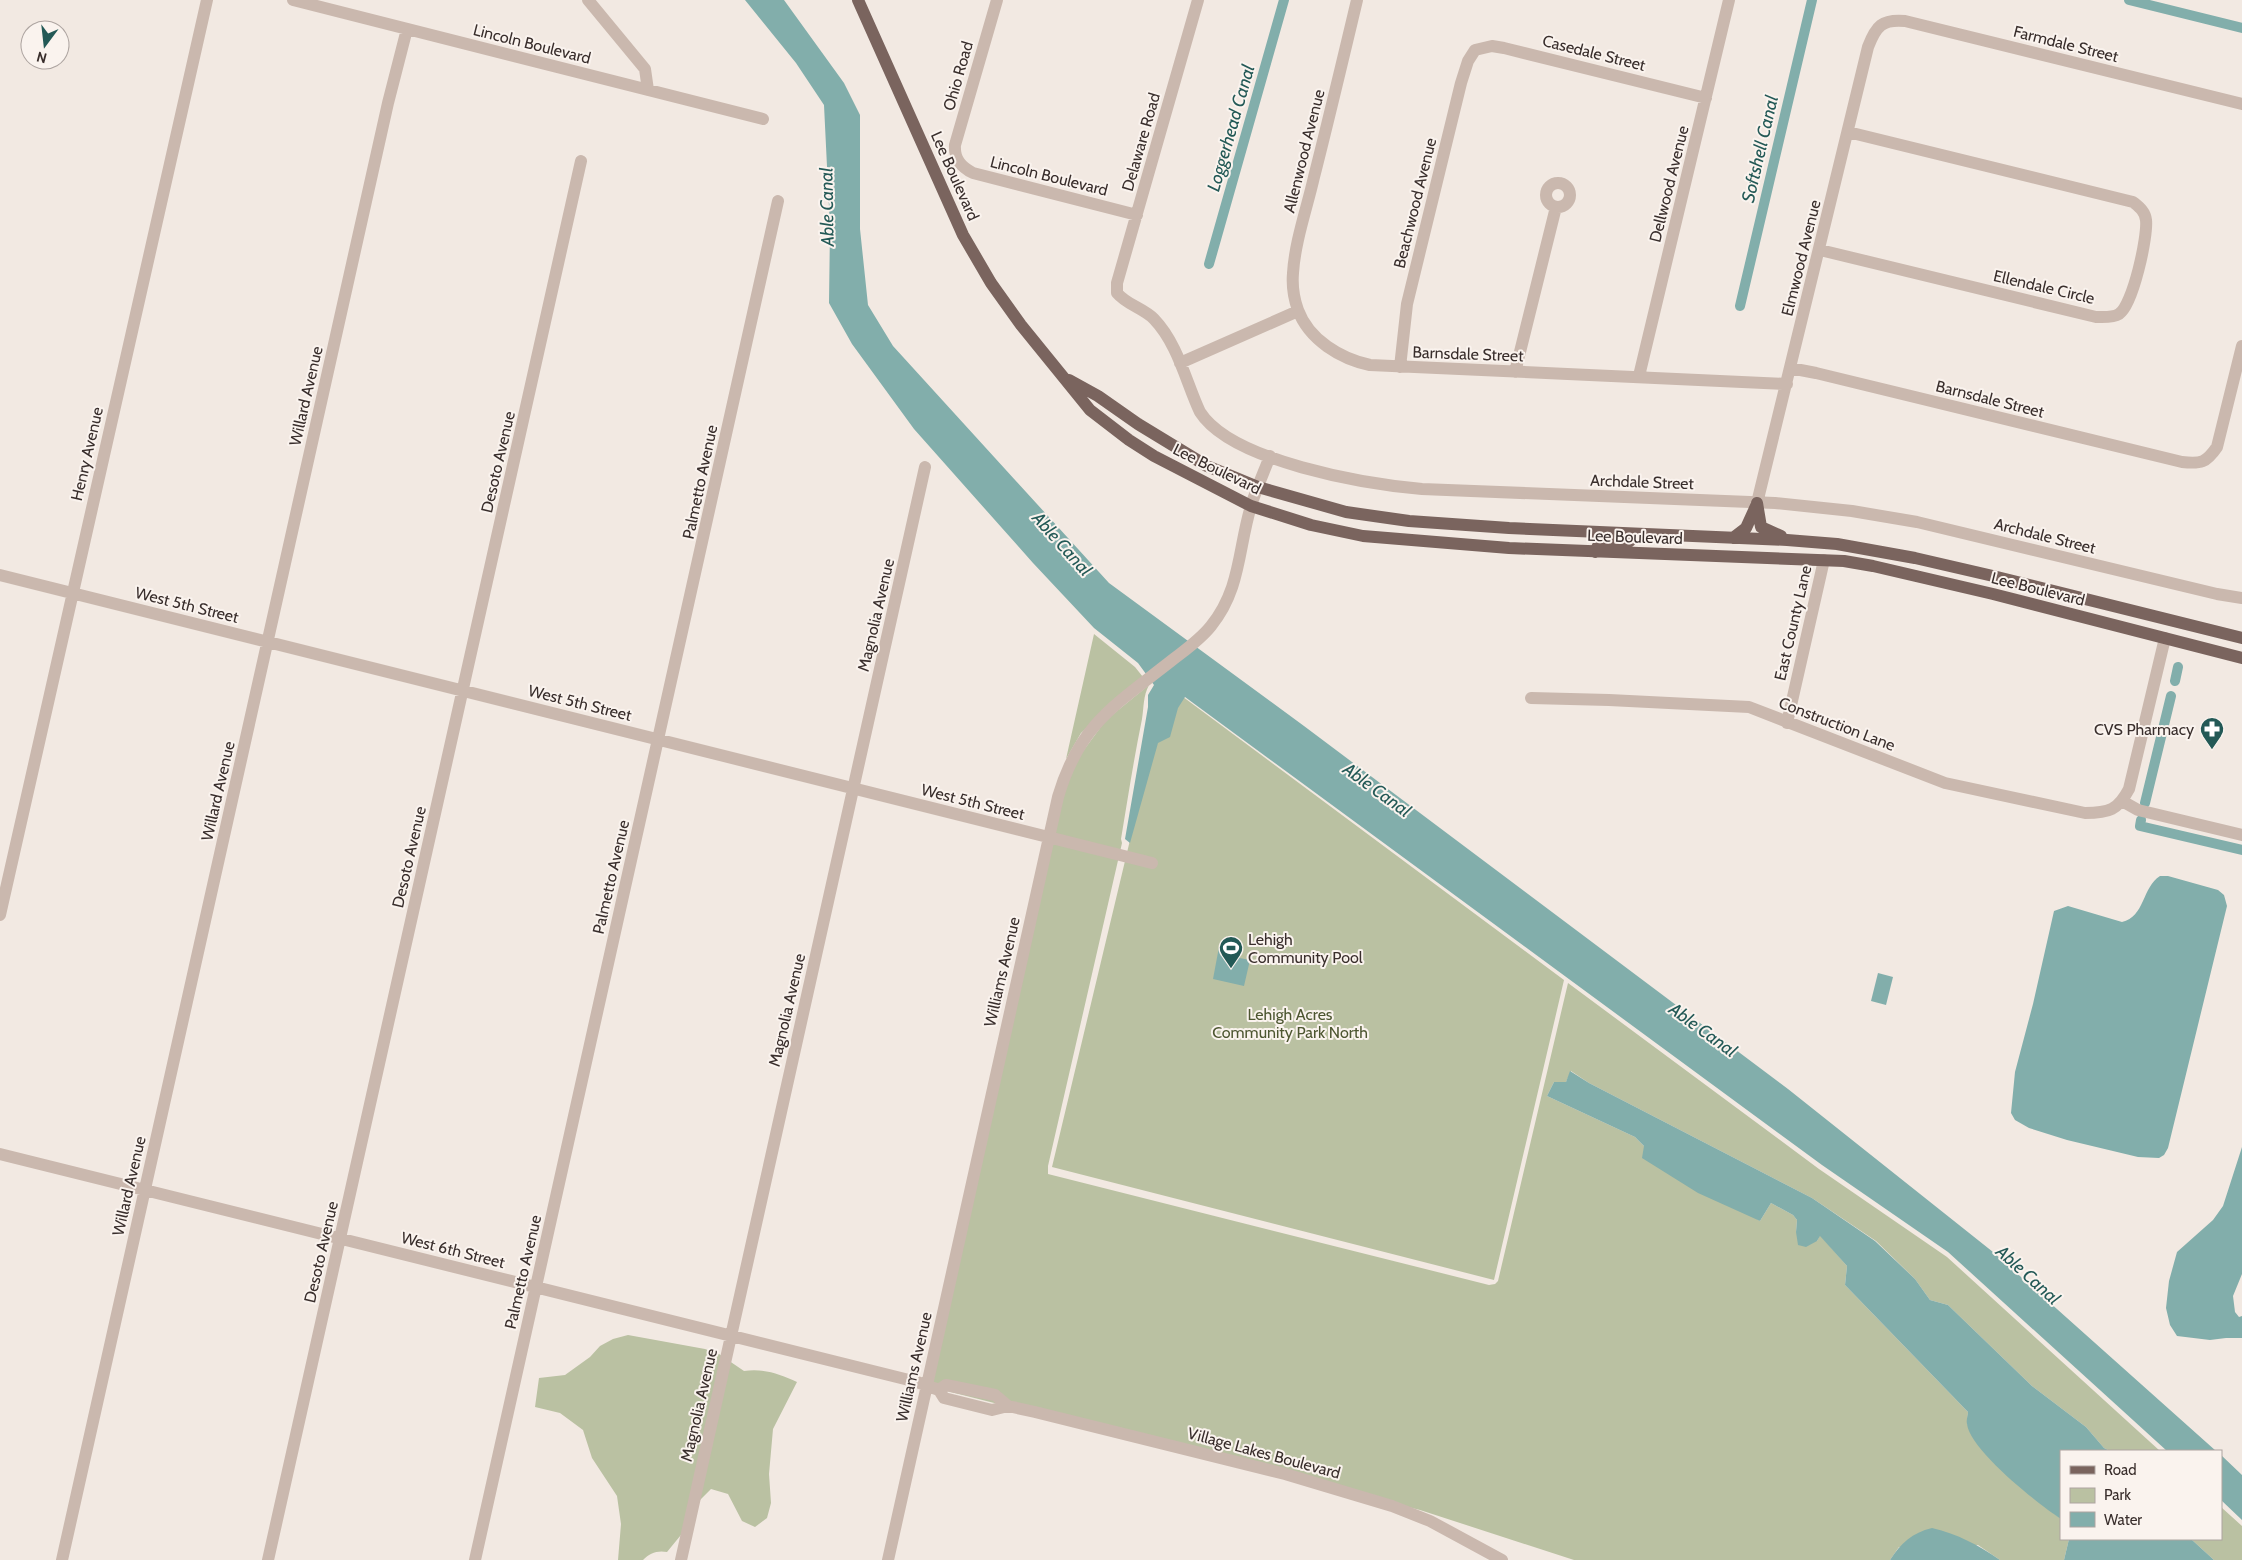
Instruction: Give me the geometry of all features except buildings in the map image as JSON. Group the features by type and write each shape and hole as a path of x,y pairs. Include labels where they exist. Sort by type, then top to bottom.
{"main road":[{"name":"Lee Boulevard","path":"858,0 943,191 975,256 1007,306 1090,410 1129,440 1154,456 1251,506 1311,525 1363,536 1509,548 1824,560 1873,566 2005,597 2242,658"},
{"name":"Lee Boulevard","path":"1063,377 1098,396 1138,424 1207,466 1258,487 1318,506 1367,516 1509,528 1826,543 1915,558 2242,638"},
{"path":"1733,538 1746,528 1757,503"},
{"path":"1757,503 1759,521 1763,529 1792,541"},
{"path":"1595,552 1600,542 1671,543 1688,535"},
{"path":"1824,560 1826,543"},
{"path":"2005,597 2009,593 2016,593 2055,600 2076,597"}],"street":[{"name":"Henry Avenue","path":"0,915 207,0"},
{"name":"Lincoln Boulevard","path":"293,0 340,6 406,29 763,120"},
{"path":"588,0 645,69 648,90"},
{"name":"Ohio Road","path":"958,161 955,145 997,0"},
{"name":"Delaware Road","path":"1117,293 1117,283 1198,0"},
{"name":"Allenwood Avenue","path":"1298,311 1294,288 1294,261 1358,0"},
{"name":"Dellwood Avenue","path":"1639,376 1729,0"},
{"name":"Farmdale Street","path":"1882,24 1892,20 1905,21 2242,104"},
{"name":"Elmwood Avenue","path":"1757,503 1868,47 1873,34 1882,24"},
{"name":"Willard Avenue","path":"62,1560 406,29"},
{"name":"Casedale Street","path":"1475,50 1492,46 1504,48 1706,98"},
{"name":"Beachwood Avenue","path":"1400,367 1407,304 1461,83 1468,61 1475,50"},
{"name":"Ellendale Circle","path":"1820,250 2096,317 2119,314 2128,303 2136,274 2146,230 2146,218 2142,209 2132,202 1848,132"},
{"name":"Desoto Avenue","path":"268,1560 581,161"},
{"name":"Lincoln Boulevard","path":"958,161 963,168 973,173 1137,215"},
{"name":"Palmetto Avenue","path":"475,1560 778,201"},
{"path":"1515,372 1556,207"},
{"name":"Archdale Street","path":"1117,293 1123,300 1145,311 1153,318 1168,338 1195,401 1206,421 1222,434 1270,456 1345,478 1385,486 1422,489 1810,506 1888,516 2217,594 2242,598"},
{"path":"1180,363 1298,311"},
{"name":"Barnsdale Street","path":"1298,311 1305,324 1324,344 1343,357 1370,365 1787,384"},
{"name":"Barnsdale Street","path":"1790,368 1816,372 2182,462 2198,464 2210,458 2217,446 2242,346"},
{"name":"Williams Avenue","path":"888,1560 933,1389 1048,838 1065,773 1078,746 1103,716 1201,637 1224,607 1230,595 1251,506 1270,456"},
{"name":"Magnolia Avenue","path":"681,1560 925,467"},
{"name":"East County Lane","path":"1787,723 1824,560"},
{"name":"West 5th Street","path":"0,575 1152,864"},
{"path":"2165,638 2133,776 2122,801 2138,810 2242,835"},
{"name":"Construction Lane","path":"1532,698 1750,707 1945,783 2086,813 2106,812 2122,801"},
{"name":"West 6th Street","path":"0,1154 917,1382 933,1389"},
{"name":"Village Lakes Boulevard","path":"933,1389 946,1385 995,1395 1008,1406 1285,1474 1392,1506 1430,1521 1502,1560"}],"green space":[{"path":"1094,634 1135,667 1143,677 1081,733 1066,759"},
{"path":"1149,685 1145,697 1121,839 1122,843 1048,1166 1048,1174 1489,1285 1495,1284 1498,1281 1568,983 1819,1169 1947,1257 2159,1450 2108,1450 2104,1448 2086,1427 2032,1386 1948,1305 1930,1300 1915,1279 1876,1241 1812,1198 1589,1083 1571,1071 1566,1082 1554,1082 1547,1096 1635,1137 1644,1146 1760,1221 1771,1203 1793,1215 1797,1220 1796,1232 1817,1241 1820,1235 1847,1266 1845,1285 1968,1412 1967,1424 2017,1484 2060,1518 2060,1540 2069,1540 2064,1560 2000,1560 1978,1545 1899,1547 1890,1560 1574,1560 1420,1510 931,1387 1062,798 1075,762 1106,720"},
{"name":"Lehigh Acres Community Park North","path":"1167,685 1564,980 1494,1280 1052,1167"},
{"path":"628,1335 705,1349 719,1354 744,1371 758,1370 771,1372 797,1382 773,1429 769,1474 771,1503 767,1518 755,1527 742,1521 728,1494 711,1489 699,1501 685,1530 667,1552 660,1551 654,1553 643,1560 618,1560 621,1524 617,1496 592,1458 583,1430 560,1413 535,1407 539,1378 565,1375 590,1357 600,1346 613,1339"},
{"path":"2222,1508 2242,1526 2242,1560 2214,1560 2192,1540 2222,1540"}],"water":[{"name":"Able Canal","path":"745,0 784,0 844,83 860,115 860,229 868,305 893,346 1109,583 1304,726 1788,1089 1993,1252 2215,1450 2166,1450 1948,1252 1822,1165 1185,697 1178,708 1170,737 1158,743 1130,843 1125,839 1148,707 1148,695 1154,685 1138,663 1094,628 1033,563 914,429 852,344 829,303 830,228 824,105 796,63"},
{"path":"2160,876 2168,876 2218,890 2224,895 2227,906 2168,1148 2164,1155 2159,1158 2138,1157 2067,1140 2029,1128 2015,1120 2011,1113 2015,1072 2054,911 2068,906 2122,922 2135,914 2150,887"},
{"name":"Lehigh Community Pool","path":"1219,947 1230,949 1229,956 1250,960 1244,986 1213,979"},
{"path":"1878,973 1893,977 1886,1005 1871,1001"},
{"path":"1570,1071 1589,1083 1812,1198 1875,1241 1915,1279 1930,1300 1948,1305 2032,1386 2086,1427 2104,1448 2108,1450 2060,1450 2060,1518 2006,1476 1980,1448 1971,1435 1967,1424 1968,1412 1845,1285 1847,1266 1820,1236 1817,1241 1806,1247 1798,1245 1797,1220 1793,1215 1771,1203 1760,1221 1698,1193 1642,1158 1644,1146 1635,1137 1547,1096 1554,1082 1566,1082"},
{"path":"2242,1147 2242,1274 2233,1296 2235,1312 2239,1317 2242,1316 2242,1338 2210,1340 2177,1336 2170,1325 2166,1308 2169,1281 2177,1252 2213,1220 2223,1206"},
{"path":"2222,1456 2242,1475 2242,1520 2222,1501"},
{"path":"1932,1528 1968,1541 2000,1560 1890,1560 1908,1540"},
{"path":"2069,1540 2192,1540 2214,1560 2064,1560"}],"waterway":[{"name":"Loggerhead Canal","path":"1209,264 1284,0"},
{"name":"Softshell Canal","path":"1740,306 1812,0"},
{"path":"2129,0 2242,28"},
{"path":"2175,681 2178,667"},
{"path":"2145,803 2171,696"},
{"path":"2141,820 2140,826 2242,850"}],"place":[{"name":"CVS Pharmacy","path":"2212,750"},
{"name":"Lehigh Community Pool","path":"1231,969"}]}
